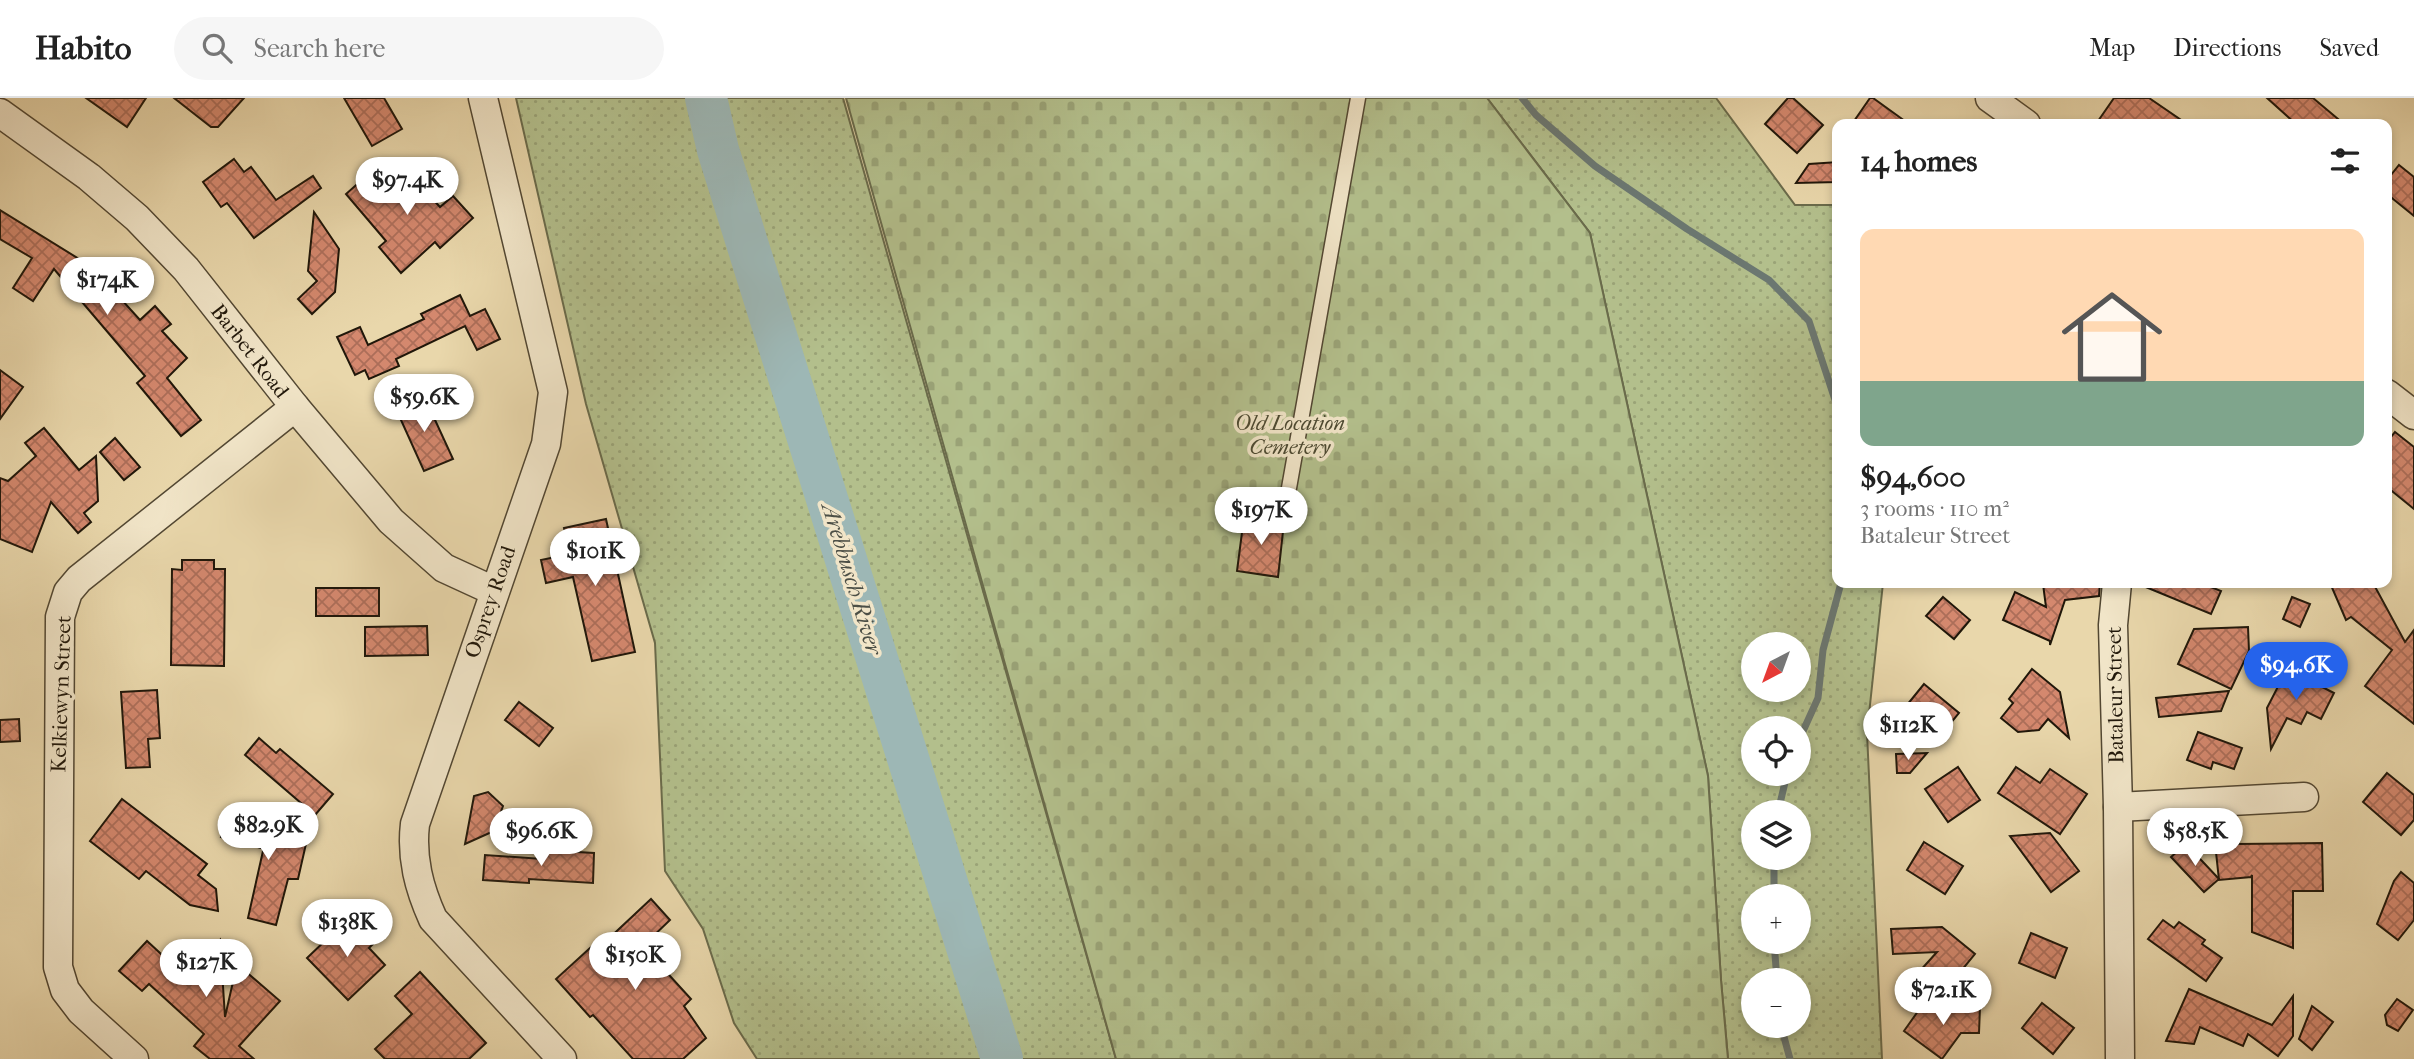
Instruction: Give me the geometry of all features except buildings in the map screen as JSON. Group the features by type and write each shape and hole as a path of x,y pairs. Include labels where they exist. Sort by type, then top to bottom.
{"street":[{"name":"Osprey Road","path":"483,98 552,392 546,444 415,824 414,862 422,893 433,919 562,1059"},
{"path":"1990,98 2019,119"},
{"name":"Barbet Road","path":"0,113 89,177 137,218 186,269 358,484 418,547 444,568 494,592"},
{"path":"2392,398 2414,415"},
{"name":"Kelkiewyn Street","path":"134,1059 81,1011 65,990 58,967 60,617 68,592 79,579 295,407"},
{"name":"Bataleur Street","path":"2117,588 2113,625 2120,1059"},
{"path":"2118,807 2304,797"}],"lane":[{"path":"1289,488 1358,98"}],"green space":[{"path":"516,98 843,98 1116,1059 757,1059 734,1023 703,929 665,871 655,643 586,404"},
{"name":"Old Location Cemetery","path":"846,98 1487,98 1590,233 1708,776 1728,1059 1116,1059"},
{"path":"1487,98 1716,98 1795,205 1832,205 1832,588 1882,588 1867,733 1882,1059 1728,1059 1708,776 1590,233"}],"waterway":[{"name":"Arebbusch River","path":"706,98 718,150 1002,1059"},
{"path":"1522,98 1536,115 1595,166 1687,229 1769,280 1809,321 1832,391"},
{"path":"1810,716 1818,698 1823,650 1840,588"},
{"path":"1781,800 1784,786"},
{"path":"1774,870 1774,884"},
{"path":"1775,954 1776,968"},
{"path":"1784,1038 1790,1059"}]}
